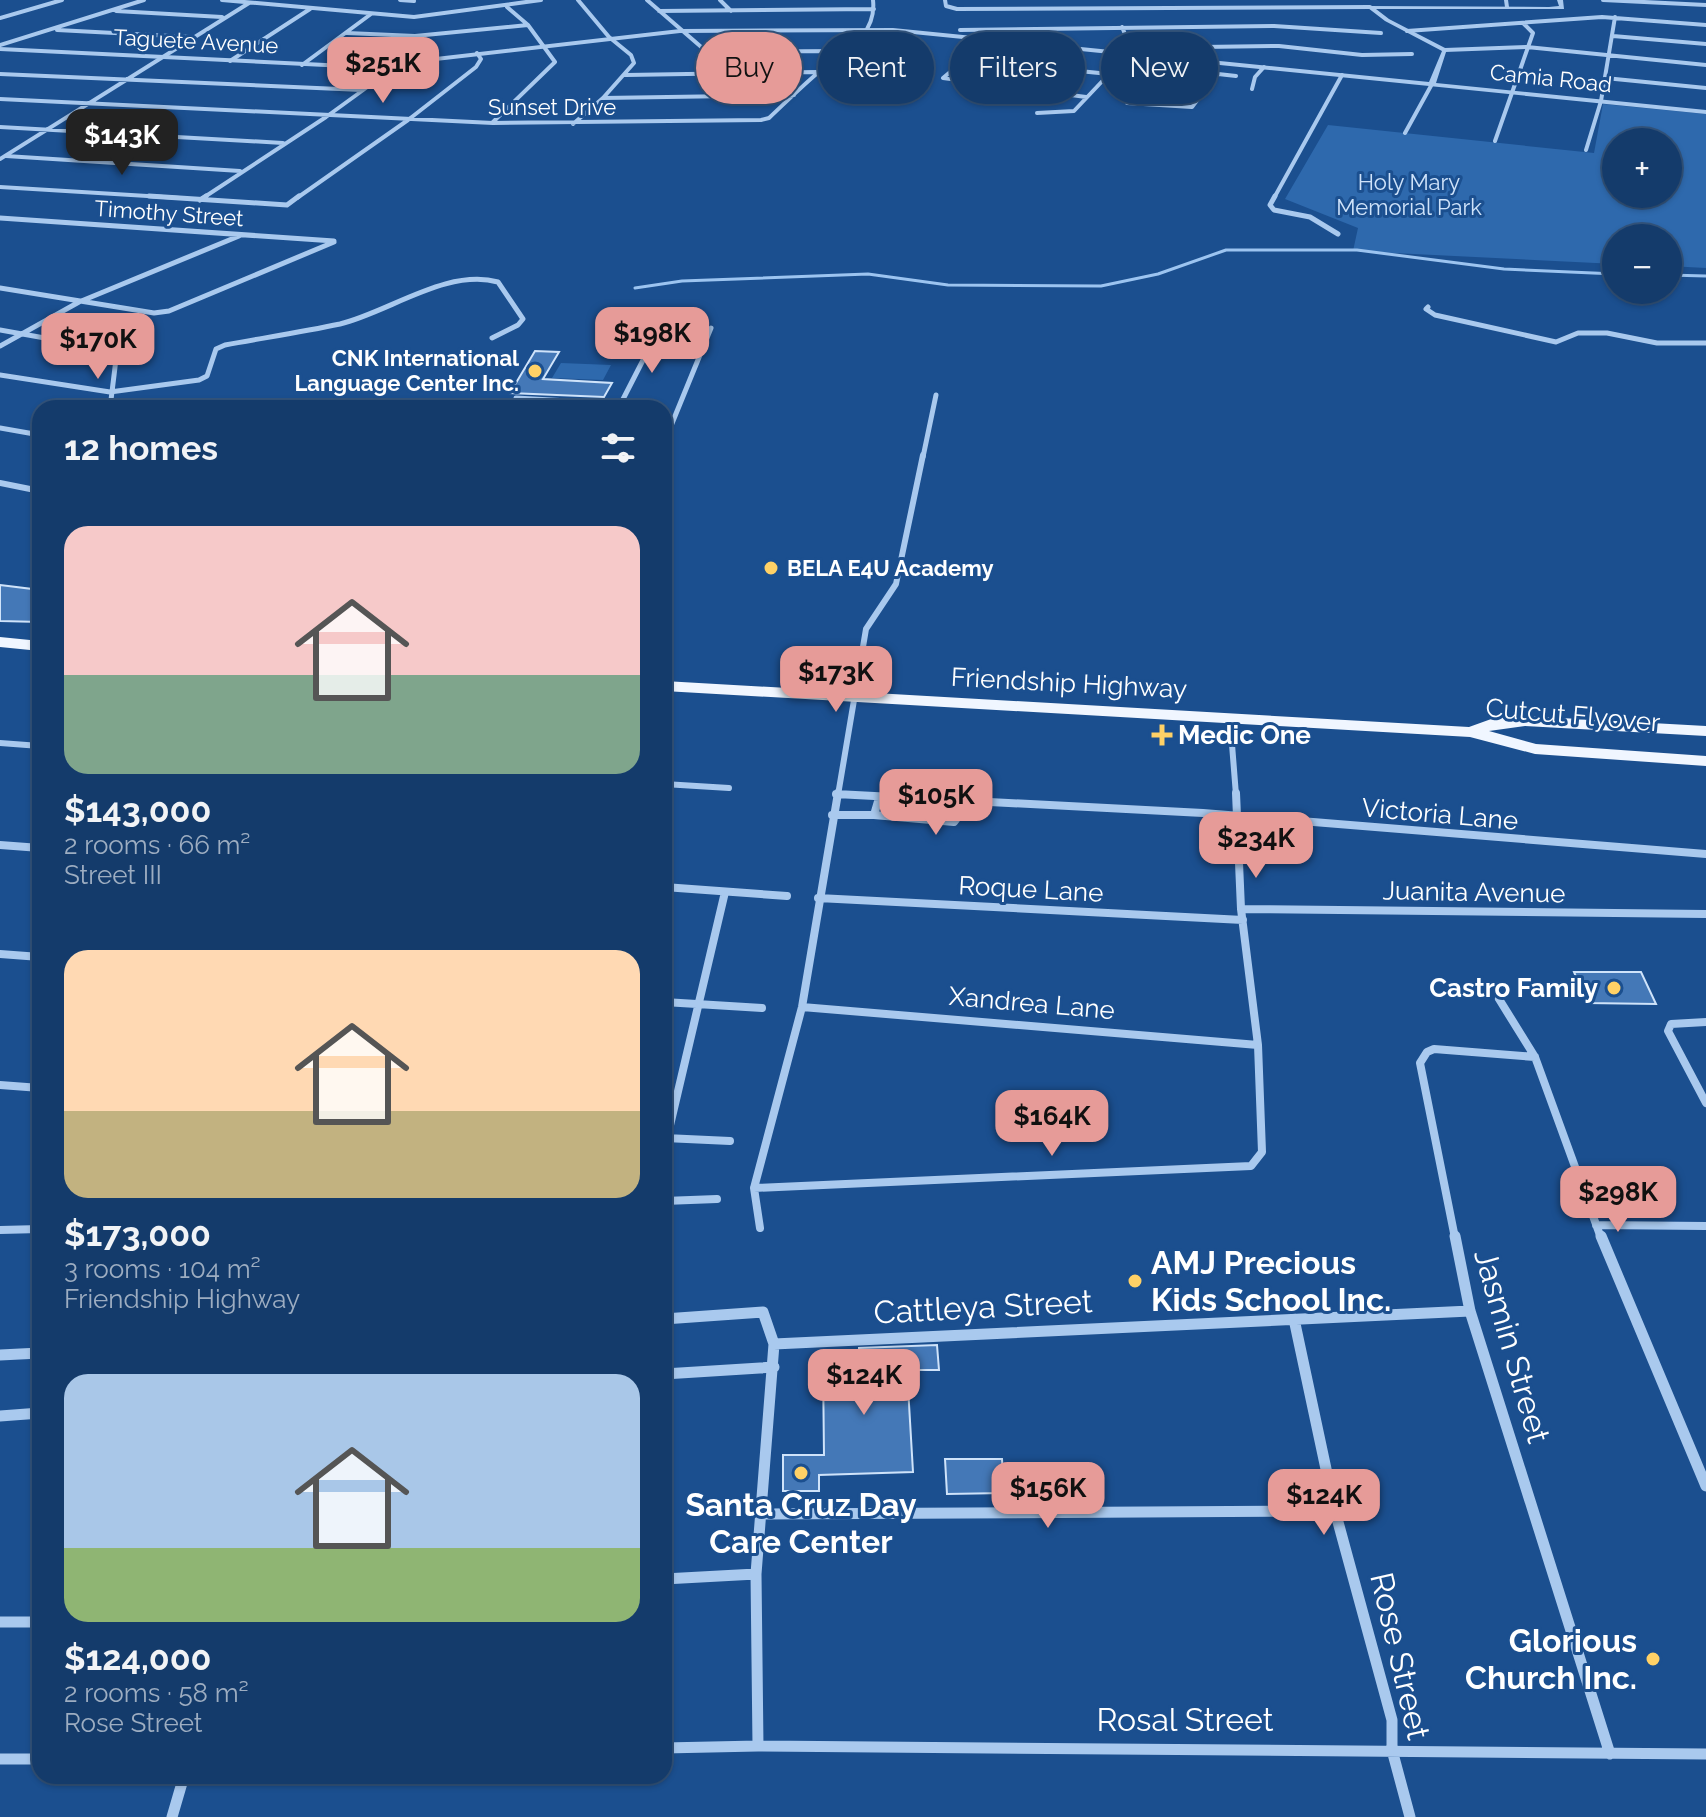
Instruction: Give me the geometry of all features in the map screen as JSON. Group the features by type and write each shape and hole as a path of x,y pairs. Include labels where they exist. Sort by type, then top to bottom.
{"main road":[{"path":"0,642 32,645"},
{"name":"Friendship Highway","path":"672,686 1471,732 1535,749 1706,761"},
{"name":"Friendship Highway","path":"1471,732 1494,723 1525,721 1706,731"},
{"name":"Cutcut Flyover","path":"1471,732 1706,740"},
{"name":"Cutcut Flyover","path":"1545,736 1706,751"}],"street":[{"path":"0,18 62,0"},
{"path":"0,47 144,0"},
{"path":"222,0 423,16 541,0"},
{"path":"400,0 414,1"},
{"path":"572,124 603,98 634,63 631,55 609,37 578,0"},
{"path":"647,0 707,52 818,51"},
{"path":"720,0 731,11"},
{"path":"805,0 805,10"},
{"path":"866,32 874,9 873,0"},
{"path":"1015,0 1016,8"},
{"path":"1088,0 1089,7"},
{"path":"1296,0 1301,6"},
{"path":"1605,0 1706,5"},
{"path":"2,157 249,3"},
{"path":"945,3 957,9 1561,4"},
{"path":"493,123 555,62 528,25 507,7"},
{"path":"1370,7 1407,31 1445,50 1527,47 1706,65"},
{"path":"230,61 310,9"},
{"path":"659,11 874,9"},
{"path":"111,11 224,17"},
{"path":"302,65 371,14"},
{"path":"1407,31 1615,17 1706,25"},
{"path":"1586,150 1601,101 1615,17"},
{"path":"1495,141 1533,33 1523,23"},
{"path":"347,33 415,36 528,25"},
{"path":"1122,27 1124,32"},
{"path":"1279,46 1289,27"},
{"path":"960,30 1289,27 1381,33"},
{"path":"48,29 192,37"},
{"name":"Taguete Avenue","path":"0,47 355,67 680,31 868,29"},
{"name":"Camia Road","path":"868,29 1101,48"},
{"path":"200,200 326,117 399,64 415,36"},
{"path":"1613,36 1706,44"},
{"path":"1218,48 1279,46 1362,55 1412,54"},
{"path":"1405,133 1432,84 1445,50"},
{"path":"0,187 287,205 408,120 481,63 477,53"},
{"path":"1086,97 942,79 962,62 970,60 1101,73"},
{"name":"Camia Road","path":"1218,61 1706,112"},
{"path":"1252,89 1255,77 1264,67"},
{"path":"626,75 818,72"},
{"path":"802,88 818,73"},
{"path":"0,74 362,90"},
{"path":"1218,74 1236,76"},
{"path":"1338,234 1318,220 1274,210 1270,205 1342,75"},
{"path":"1605,78 1706,88"},
{"path":"1037,113 1071,113 1101,82"},
{"path":"603,98 696,97"},
{"name":"Sunset Drive","path":"0,99 326,117 572,124 769,118 785,104"},
{"path":"1133,104 1192,107 1194,104"},
{"path":"0,127 283,143"},
{"path":"2,157 241,171"},
{"name":"Timothy Street","path":"0,218 334,242 169,311 154,313 79,302"},
{"path":"0,346 79,302 242,234"},
{"path":"0,375 110,392 199,380 207,376 216,349 225,345 343,323 451,282 493,280 514,302 523,319 518,325 492,338"},
{"path":"0,288 79,302"},
{"path":"1428,307 1426,309 1435,315 1556,342 1578,333 1607,333 1657,343 1706,343"},
{"path":"672,423 711,328"},
{"path":"623,400 659,329"},
{"path":"0,330 117,351 119,360 110,400"},
{"path":"760,1228 754,1188 802,1007 832,815 868,622 890,597 896,584 936,395"},
{"path":"516,398 542,400"},
{"path":"0,428 32,434"},
{"path":"0,483 32,489"},
{"path":"754,1188 1251,1166 1262,1152 1258,1045 1241,909 1230,719"},
{"path":"0,743 32,745"},
{"path":"672,784 729,788"},
{"name":"Victoria Lane","path":"836,794 1238,817 1706,854"},
{"path":"874,815 879,798"},
{"path":"832,815 874,815 954,822 961,813 963,802"},
{"path":"0,845 32,847"},
{"path":"672,888 787,896"},
{"path":"672,1114 725,892"},
{"name":"Roque Lane","path":"818,898 1243,920"},
{"name":"Juanita Avenue","path":"1241,909 1706,914"},
{"path":"0,954 32,956"},
{"path":"1499,999 1535,1057 1596,1225 1706,1486"},
{"path":"672,1002 762,1008"},
{"name":"Xandrea Lane","path":"802,1007 1258,1045"},
{"path":"1706,1022 1671,1024 1668,1031 1706,1103"},
{"name":"Jasmin Street","path":"1535,1057 1434,1049 1427,1052 1420,1063 1470,1311 1610,1754"},
{"path":"0,1085 32,1087"},
{"path":"672,1138 730,1141"},
{"path":"672,1201 717,1199"},
{"path":"1596,1225 1706,1226"},
{"path":"0,1230 32,1229"},
{"name":"Cattleya Street","path":"774,1344 1470,1311"},
{"path":"672,1318 763,1312 774,1344 756,1574 758,1746"},
{"name":"Rose Street","path":"1294,1319 1335,1511 1392,1720 1392,1750 1410,1817"},
{"path":"0,1355 32,1353"},
{"path":"672,1373 774,1367"},
{"path":"0,1416 32,1414"},
{"path":"760,1514 1335,1511"},
{"path":"672,1579 756,1574"},
{"path":"0,1622 32,1622"},
{"name":"Rosal Street","path":"672,1748 1706,1754"},
{"path":"0,1759 32,1759"},
{"path":"172,1817 182,1784"}],"green space":[{"name":"Holy Mary Memorial Park","path":"1603,104 1706,114 1706,268 1682,267 1682,224 1602,224 1602,263 1353,251 1358,228 1285,199 1328,125 1594,153"},
{"path":"561,363 611,365 603,380 552,378"}],"building":[{"name":"CNK International Language Center Inc.","path":"535,351 559,352 543,379 612,383 604,397 510,393"},
{"path":"0,585 32,589 32,622 0,621"},
{"name":"Castro Family","path":"1574,972 1641,972 1656,1004 1587,1003"},
{"path":"937,1345 939,1370 907,1370 913,1472 819,1475 819,1491 783,1491 783,1455 824,1455 823,1364 859,1363 859,1348"},
{"path":"945,1459 1002,1459 1004,1493 947,1494"}],"waterway":[{"path":"635,288 682,281 868,274 948,285 1101,286 1158,274 1226,250 1357,250 1504,269 1602,273"},
{"path":"1682,275 1706,276"}],"place":[{"name":"CNK International Language Center Inc.","path":"535,371"},
{"name":"BELA E4U Academy","path":"771,568"},
{"name":"Medic One","path":"1162,735"},
{"name":"Castro Family","path":"1614,988"},
{"name":"AMJ Precious Kids School Inc.","path":"1135,1281"},
{"name":"Santa Cruz Day Care Center","path":"801,1473"},
{"name":"Glorious Church Inc.","path":"1653,1659"}]}
